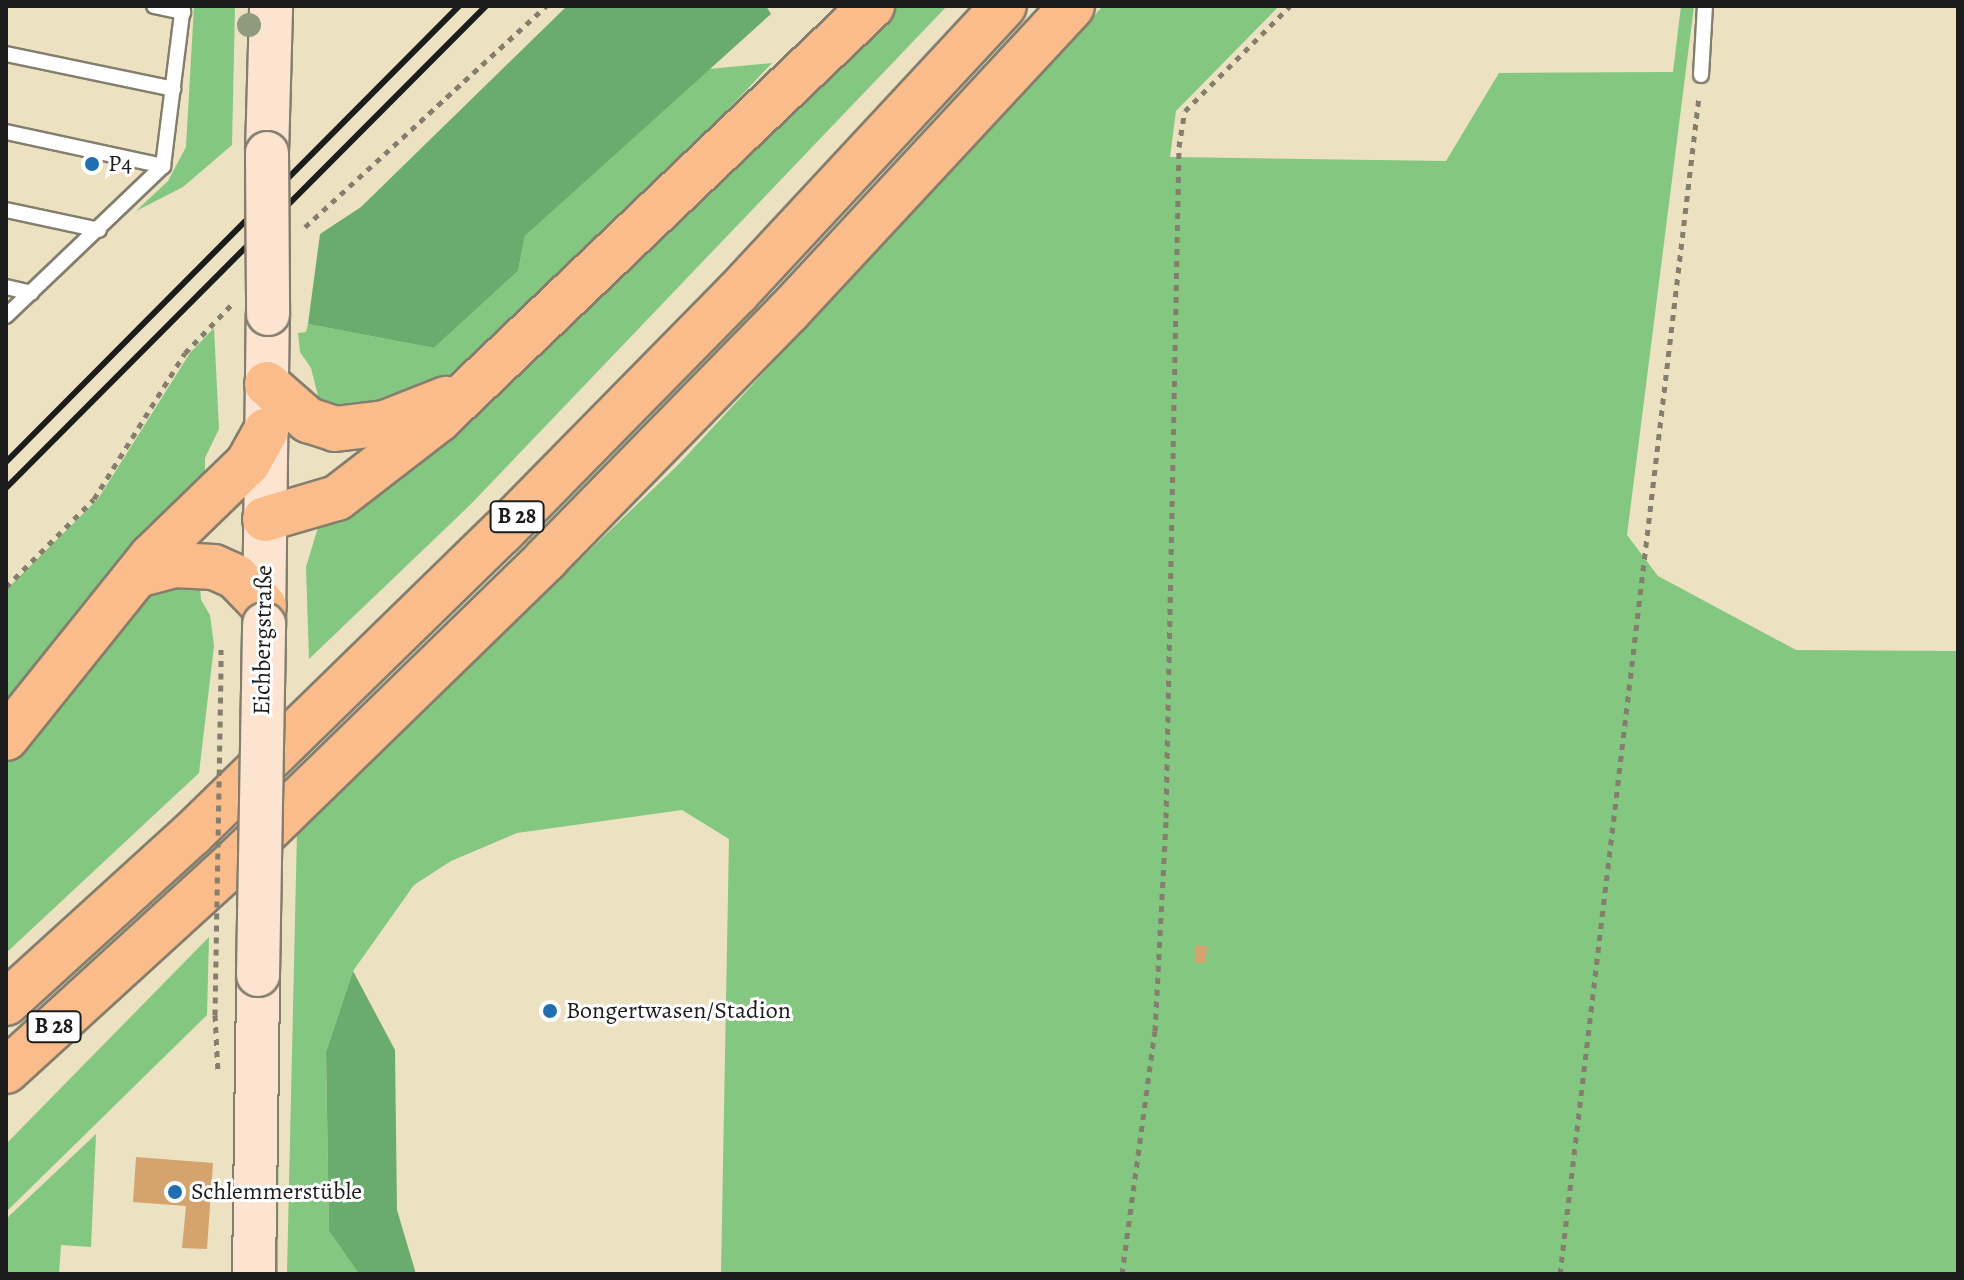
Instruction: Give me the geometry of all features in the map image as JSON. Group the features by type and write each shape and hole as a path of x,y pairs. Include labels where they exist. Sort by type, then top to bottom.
{"highway":[{"path":"265,519 337,498 381,468 480,382 872,6"},
{"name":"B 28","path":"6,1003 192,834 502,532 737,293 1004,6"},
{"name":"B 28","path":"6,1071 239,858 546,559 788,312 1072,6"},
{"path":"267,384 308,420 335,429 419,412 480,382"},
{"path":"6,738 169,537 228,487 266,431"},
{"path":"137,575 175,565 214,567 236,577 264,615"}],"main road":[{"name":"Eichbergstraße","path":"254,1274 271,6"}],"lane":[{"path":"6,316 163,166 183,9 154,6"},
{"path":"1701,75 1705,6"},
{"path":"6,54 173,89"},
{"path":"6,132 163,166"},
{"path":"6,210 99,230"},
{"path":"6,287 31,293"}],"path":[{"path":"1122,1274 1155,1031 1166,818 1179,147 1185,111 1290,6"},
{"path":"1560,1274 1701,75"},
{"path":"215,1015 221,645"}],"green space":[{"path":"194,6 235,6 232,145 183,187 136,211 168,181 186,147"},
{"path":"567,6 766,6 771,14 525,236 518,271 434,348 308,324 320,234 361,207"},
{"path":"885,6 947,6 470,505 309,659 306,567 319,524"},
{"path":"1103,6 1279,6 1176,111 1170,157 1446,161 1499,73 1673,72 1681,6 1694,6 1627,535 1658,576 1796,650 1956,651 1958,1274 721,1274 729,839 682,810 517,833 451,861 414,885 353,971 326,1052 329,1231 359,1274 287,1274 297,832 679,464"},
{"path":"772,63 656,185 460,370 397,401 335,409 320,404 311,368 300,352 298,333 306,332 308,324 434,348 518,271 525,236 709,69"},
{"path":"214,328 219,429 205,458 205,481 148,525 6,699 6,590 98,499 190,353"},
{"path":"199,572 201,600 210,615 214,646 199,773 6,953 6,749 119,606"},
{"path":"209,937 207,1015 6,1212 6,1144"},
{"path":"353,971 395,1050 397,1210 416,1274 359,1274 329,1231 326,1052"},
{"path":"279,1033 278,1274 274,1274"},
{"path":"96,1134 91,1247 61,1245 59,1274 6,1274 6,1219"}],"building":[{"path":"1196,945 1207,946 1205,963 1195,962"},
{"path":"136,1157 213,1163 207,1249 182,1248 186,1206 133,1202"}],"railway":[{"path":"6,462 459,6"},
{"path":"6,488 486,6"}],"place":[{"name":"P4","path":"92,164"},
{"name":"Bongertwasen/Stadion","path":"550,1011"},
{"name":"Schlemmerstüble","path":"175,1192"}]}
